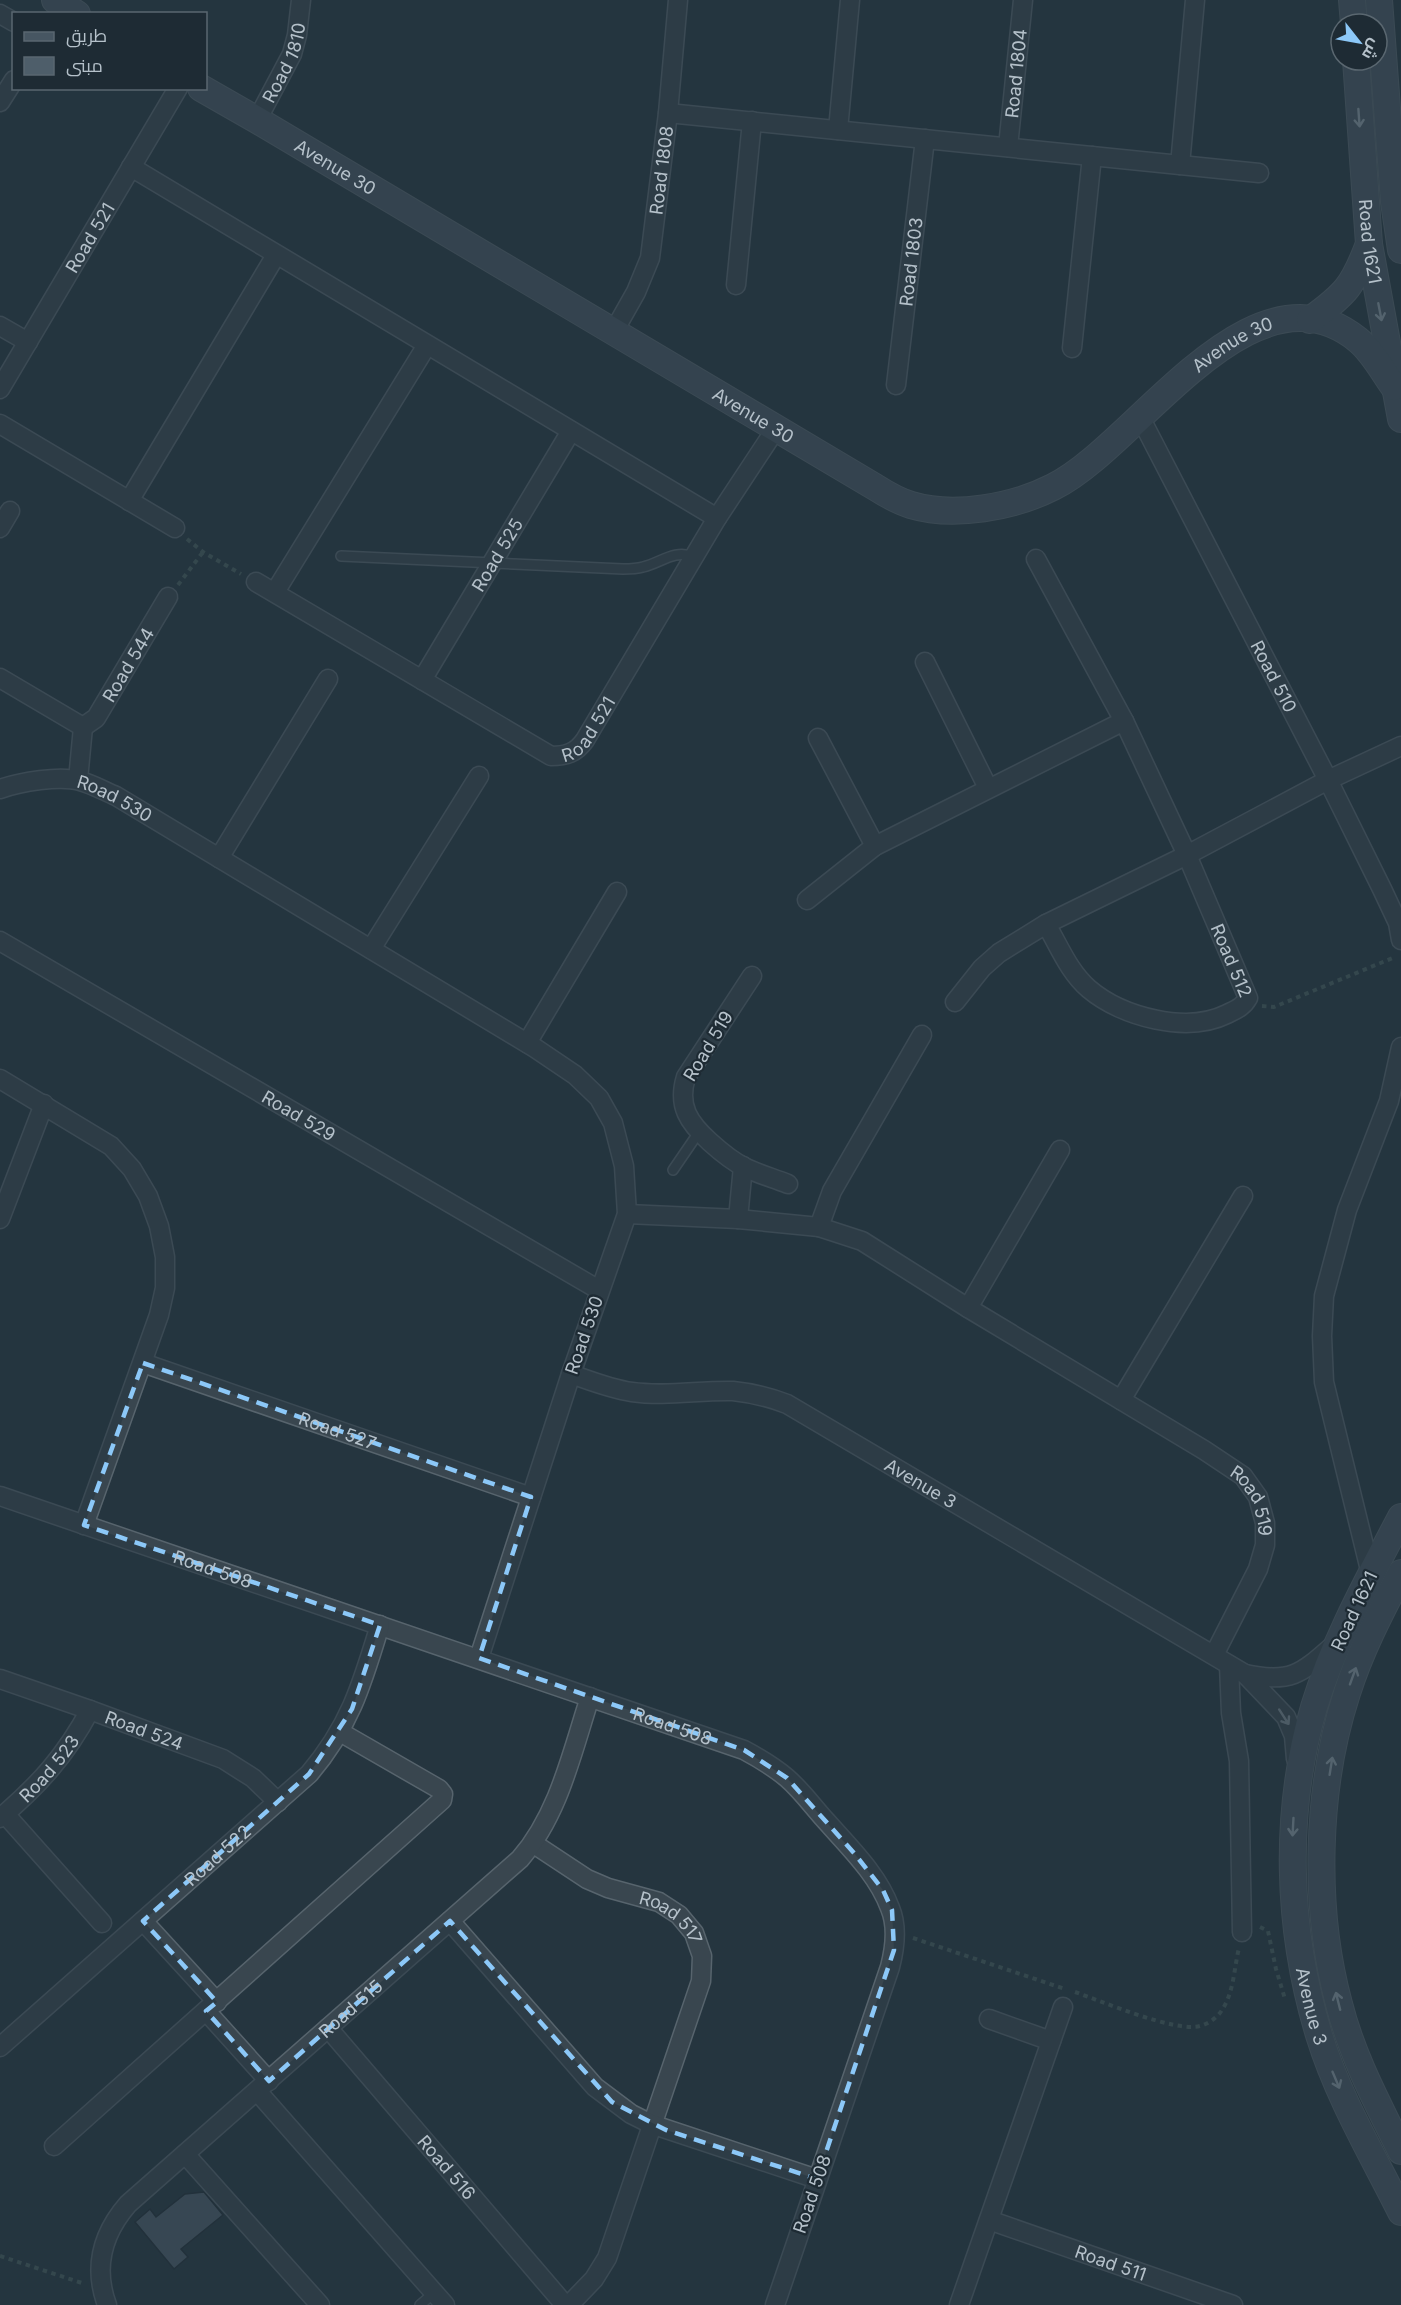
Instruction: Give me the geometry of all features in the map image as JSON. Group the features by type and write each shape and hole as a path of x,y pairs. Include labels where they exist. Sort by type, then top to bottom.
{"street":[{"path":"56,0 74,12"},
{"name":"Road 1810","path":"257,120 292,54 297,35 301,0"},
{"name":"Road 1808","path":"614,332 636,292 650,258 668,113 678,0"},
{"path":"838,130 850,0"},
{"name":"Road 1804","path":"1008,147 1023,0"},
{"path":"1180,165 1195,0"},
{"name":"Road 1621","path":"1379,0 1395,127 1394,202 1401,250"},
{"name":"Road 1621","path":"1357,72 1369,244 1401,419"},
{"path":"0,102 12,83"},
{"name":"Road 521","path":"0,388 177,90"},
{"name":"Avenue 30","path":"204,90 894,498 913,506 950,510 984,508 1009,504 1053,487 1085,465 1223,345 1254,328 1283,319 1310,320 1341,329 1361,342 1394,387"},
{"path":"668,113 1258,173"},
{"path":"736,285 752,121"},
{"name":"Road 1803","path":"896,385 925,139"},
{"path":"1072,348 1092,156"},
{"path":"131,167 717,518"},
{"path":"1310,320 1348,289 1369,244"},
{"path":"129,501 276,255"},
{"path":"0,326 28,342"},
{"path":"275,592 427,345"},
{"name":"Road 510","path":"1140,417 1329,780 1398,923 1401,940"},
{"path":"0,424 175,528"},
{"name":"Road 521","path":"256,582 550,756 573,753 585,740 717,518 777,427"},
{"name":"Road 525","path":"422,681 571,431"},
{"path":"0,528 10,511"},
{"name":"Road 512","path":"1036,559 1124,721 1186,855 1248,998 1244,1006 1217,1019 1192,1022 1158,1020 1124,1010 1090,990 1076,977 1046,924"},
{"name":"Road 544","path":"83,727 96,718 168,597"},
{"path":"925,662 988,788"},
{"path":"0,678 83,727 78,780"},
{"path":"219,858 328,679"},
{"path":"807,900 875,846 1124,721"},
{"path":"818,738 875,846"},
{"path":"955,1002 982,968 999,953 1046,924 1186,855 1329,780 1401,746"},
{"path":"371,949 479,776"},
{"name":"Road 530","path":"0,789 37,780 78,780 116,796 526,1043 575,1076 599,1098 613,1123 624,1166 627,1214 599,1290 479,1658"},
{"path":"526,1043 617,892"},
{"name":"Road 529","path":"0,941 599,1290"},
{"name":"Road 519","path":"752,976 686,1077 683,1087 683,1107 692,1125 718,1149 743,1167 788,1184"},
{"path":"819,1227 832,1191 922,1035"},
{"path":"1371,1574 1324,1382 1322,1336 1324,1296 1347,1210 1362,1169 1395,1102 1401,1047"},
{"path":"0,1079 111,1146 132,1169 148,1196 159,1226 165,1257 165,1288 159,1315 84,1525"},
{"path":"0,1218 44,1104"},
{"path":"968,1308 1060,1150"},
{"path":"738,1219 743,1167"},
{"path":"1121,1400 1242,1196"},
{"name":"Road 519","path":"627,1214 738,1219 819,1227 848,1235 875,1248 968,1308 1204,1450 1243,1476 1258,1497 1266,1523 1265,1545 1229,1665"},
{"name":"Road 527","path":"143,1363 531,1497"},
{"name":"Avenue 3","path":"571,1374 633,1392 731,1391 769,1397 787,1404 1229,1665 1286,1717 1294,1736 1298,1783"},
{"name":"Road 508","path":"0,1496 744,1750 787,1778 854,1853 883,1890 891,1910 895,1932 890,1967 775,2305"},
{"name":"Road 1621","path":"1314,1708 1339,1641 1401,1518"},
{"name":"Road 1621","path":"1336,1732 1360,1656 1398,1581"},
{"name":"Road 522","path":"0,2047 309,1774 340,1732 358,1693 380,1625"},
{"name":"Avenue 3","path":"1229,1665 1274,1679 1288,1677 1312,1664 1339,1641"},
{"path":"1229,1665 1231,1713 1239,1761 1242,1932"},
{"name":"Road 524","path":"0,1679 224,1759 253,1778 278,1802"},
{"name":"Road 515","path":"104,2297 99,2271 101,2252 116,2218 128,2204 520,1859 534,1844 548,1821 590,1697"},
{"name":"Avenue 3","path":"1314,1708 1298,1783 1293,1826 1292,1881 1299,1940 1319,2034 1340,2090 1401,2212"},
{"name":"Road 523","path":"2,1816 64,1754 90,1710"},
{"path":"54,2146 442,1800 443,1794 439,1789 340,1732"},
{"name":"Avenue 3","path":"1336,1732 1324,1809 1321,1877 1327,1947 1339,2005 1359,2062 1401,2151"},
{"path":"2,1816 102,1923"},
{"name":"Road 517","path":"534,1844 586,1879 608,1888 659,1902 679,1915 694,1933 702,1956 701,1981 651,2124"},
{"path":"143,1921 211,2006 263,2086 440,2299"},
{"path":"450,1921 595,2087 621,2108 651,2124 817,2179"},
{"path":"959,2305 1064,2007"},
{"path":"989,2019 1051,2040"},
{"name":"Road 516","path":"328,2028 567,2305 594,2279 607,2258 651,2124"},
{"path":"185,2154 320,2305"},
{"name":"Road 511","path":"989,2220 1233,2305"}],"lane":[{"path":"341,556 633,569 651,565 675,554 694,557"},
{"path":"673,1170 699,1132"},
{"path":"420,2305 440,2299"}],"path":[{"path":"175,528 203,552 256,582"},
{"path":"168,597 203,552"},
{"path":"1244,1006 1274,1007 1401,955"},
{"path":"895,1932 1172,2025 1188,2027 1199,2027 1213,2020 1222,2010 1231,1990 1242,1932"},
{"path":"1272,1942 1276,1969"},
{"path":"0,2256 104,2297"}],"highlighted area":[{"path":"143,1363 531,1497 479,1658 744,1750 787,1778 854,1853 883,1890 892,1910 894,1950 817,2179 666,2130 612,2102 450,1921 269,2081 206,2011 217,2002 143,1921 309,1774 352,1709 380,1625 84,1525"}],"building":[{"path":"204,2192 223,2215 181,2249 188,2257 174,2269 135,2222 150,2209 156,2217 185,2194"}]}
